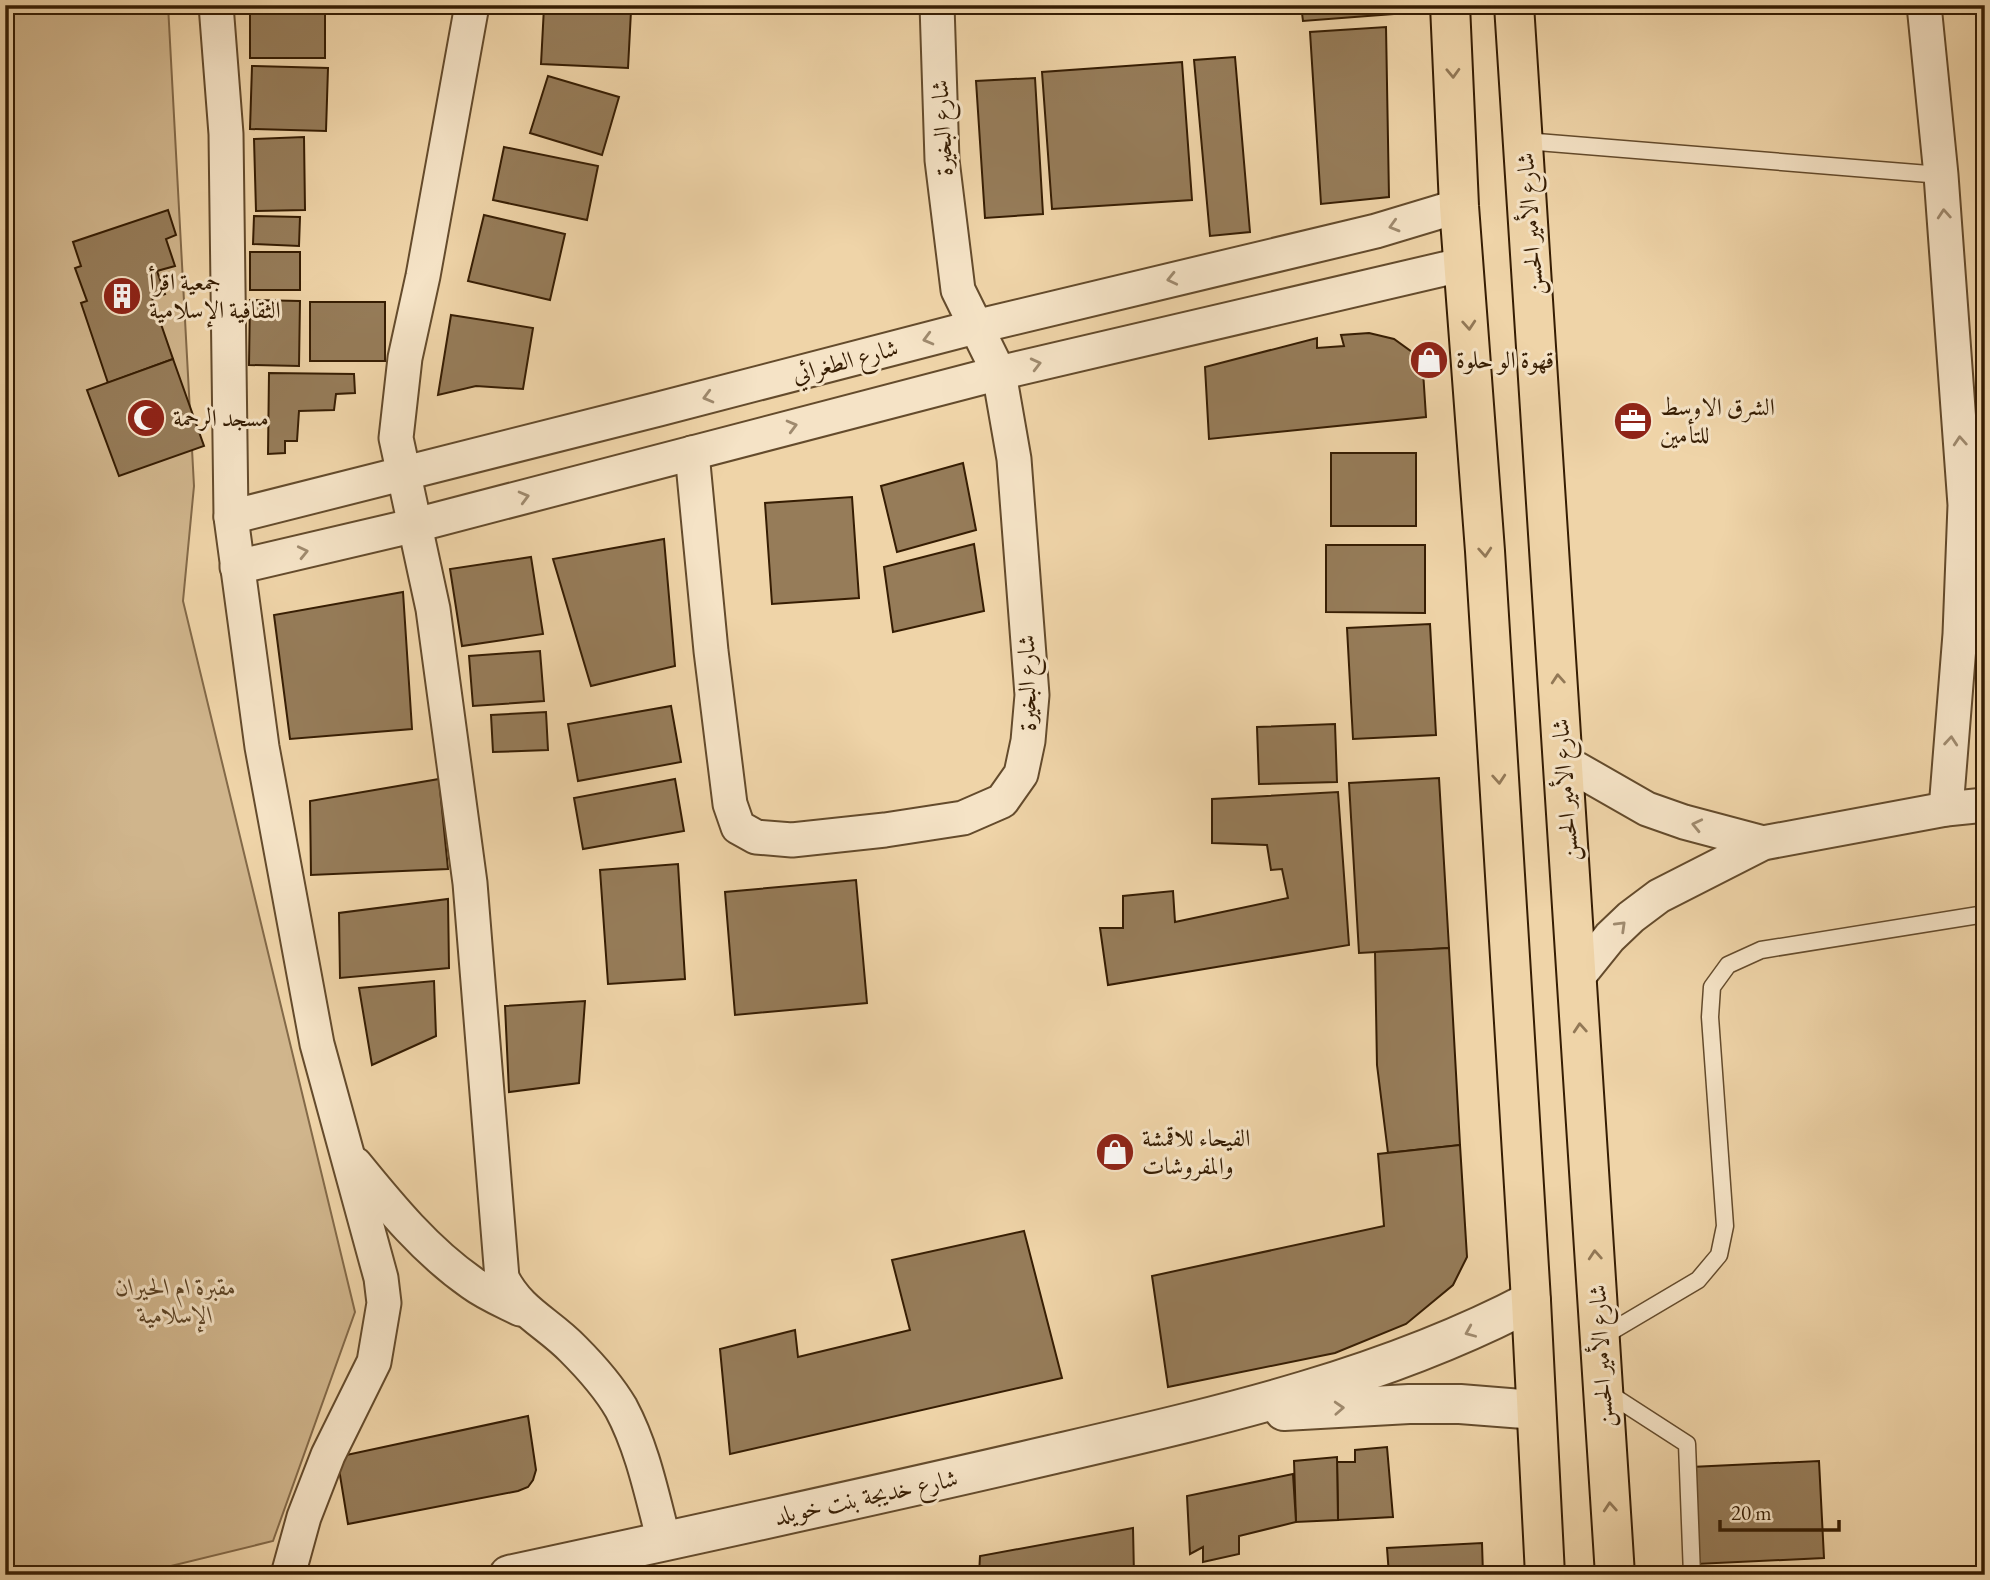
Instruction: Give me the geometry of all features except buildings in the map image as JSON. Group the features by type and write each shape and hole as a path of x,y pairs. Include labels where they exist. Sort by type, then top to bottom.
{"highway":[{"path":"1450,5 1459,206 1485,551 1545,1575"},
{"name":"شارع الأمير الحسن","path":"1514,5 1525,141 1615,1575"}],"street":[{"path":"216,5 226,134 231,517 237,567 262,747 317,1044 381,1278 384,1303 374,1362 328,1455 304,1517 288,1575"},
{"path":"472,5 399,396 396,438 433,609 470,883 499,1264 509,1292 528,1314"},
{"name":"شارع البخيرة","path":"692,453 714,677 730,804 738,827 756,837 792,840 963,818 1002,801 1021,774 1028,741 1032,695 1014,459 999,373 958,290 942,160 937,5"},
{"path":"1924,5 1941,175 1965,505 1960,634 1946,809"},
{"name":"شارع الطغرائي","path":"231,517 975,327 1376,231 1459,206"},
{"name":"شارع الطغرائي","path":"237,567 416,525 999,373 1465,264"},
{"path":"1965,505 1985,472"},
{"path":"1563,761 1647,809 1763,843"},
{"path":"1577,978 1630,917 1659,896 1763,843 1946,809 1985,805"},
{"path":"346,1153 389,1206 430,1250 474,1284 557,1332 596,1372 620,1408 643,1462 664,1541"},
{"name":"شارع خديجة بنت خويلد","path":"509,1575 1222,1415 1416,1355 1480,1328 1531,1301"},
{"name":"شارع خديجة بنت خويلد","path":"1222,1415 1409,1404 1460,1404 1536,1410"}],"lane":[{"path":"1525,141 1941,175"},
{"path":"1600,1338 1698,1280 1719,1255 1725,1226 1710,1017 1712,986 1728,965 1761,950 1985,914"},
{"path":"1602,1390 1687,1444 1692,1575"}],"green space":[{"name":"مقبرة ام الحيران الإسلامية","path":"5,5 168,5 194,486 183,601 355,1312 273,1541 134,1575 5,1575"}],"place":[{"name":"جمعية اقرأ الثقافية الإسلامية","path":"122,296"},
{"name":"قهوة الو حلوة","path":"1429,360"},
{"name":"مسجد الرحمة","path":"146,418"},
{"name":"الشرق الاوسط للتأمين","path":"1633,421"},
{"name":"الفيحاء للاقمشة والمفروشات","path":"1115,1152"}]}
